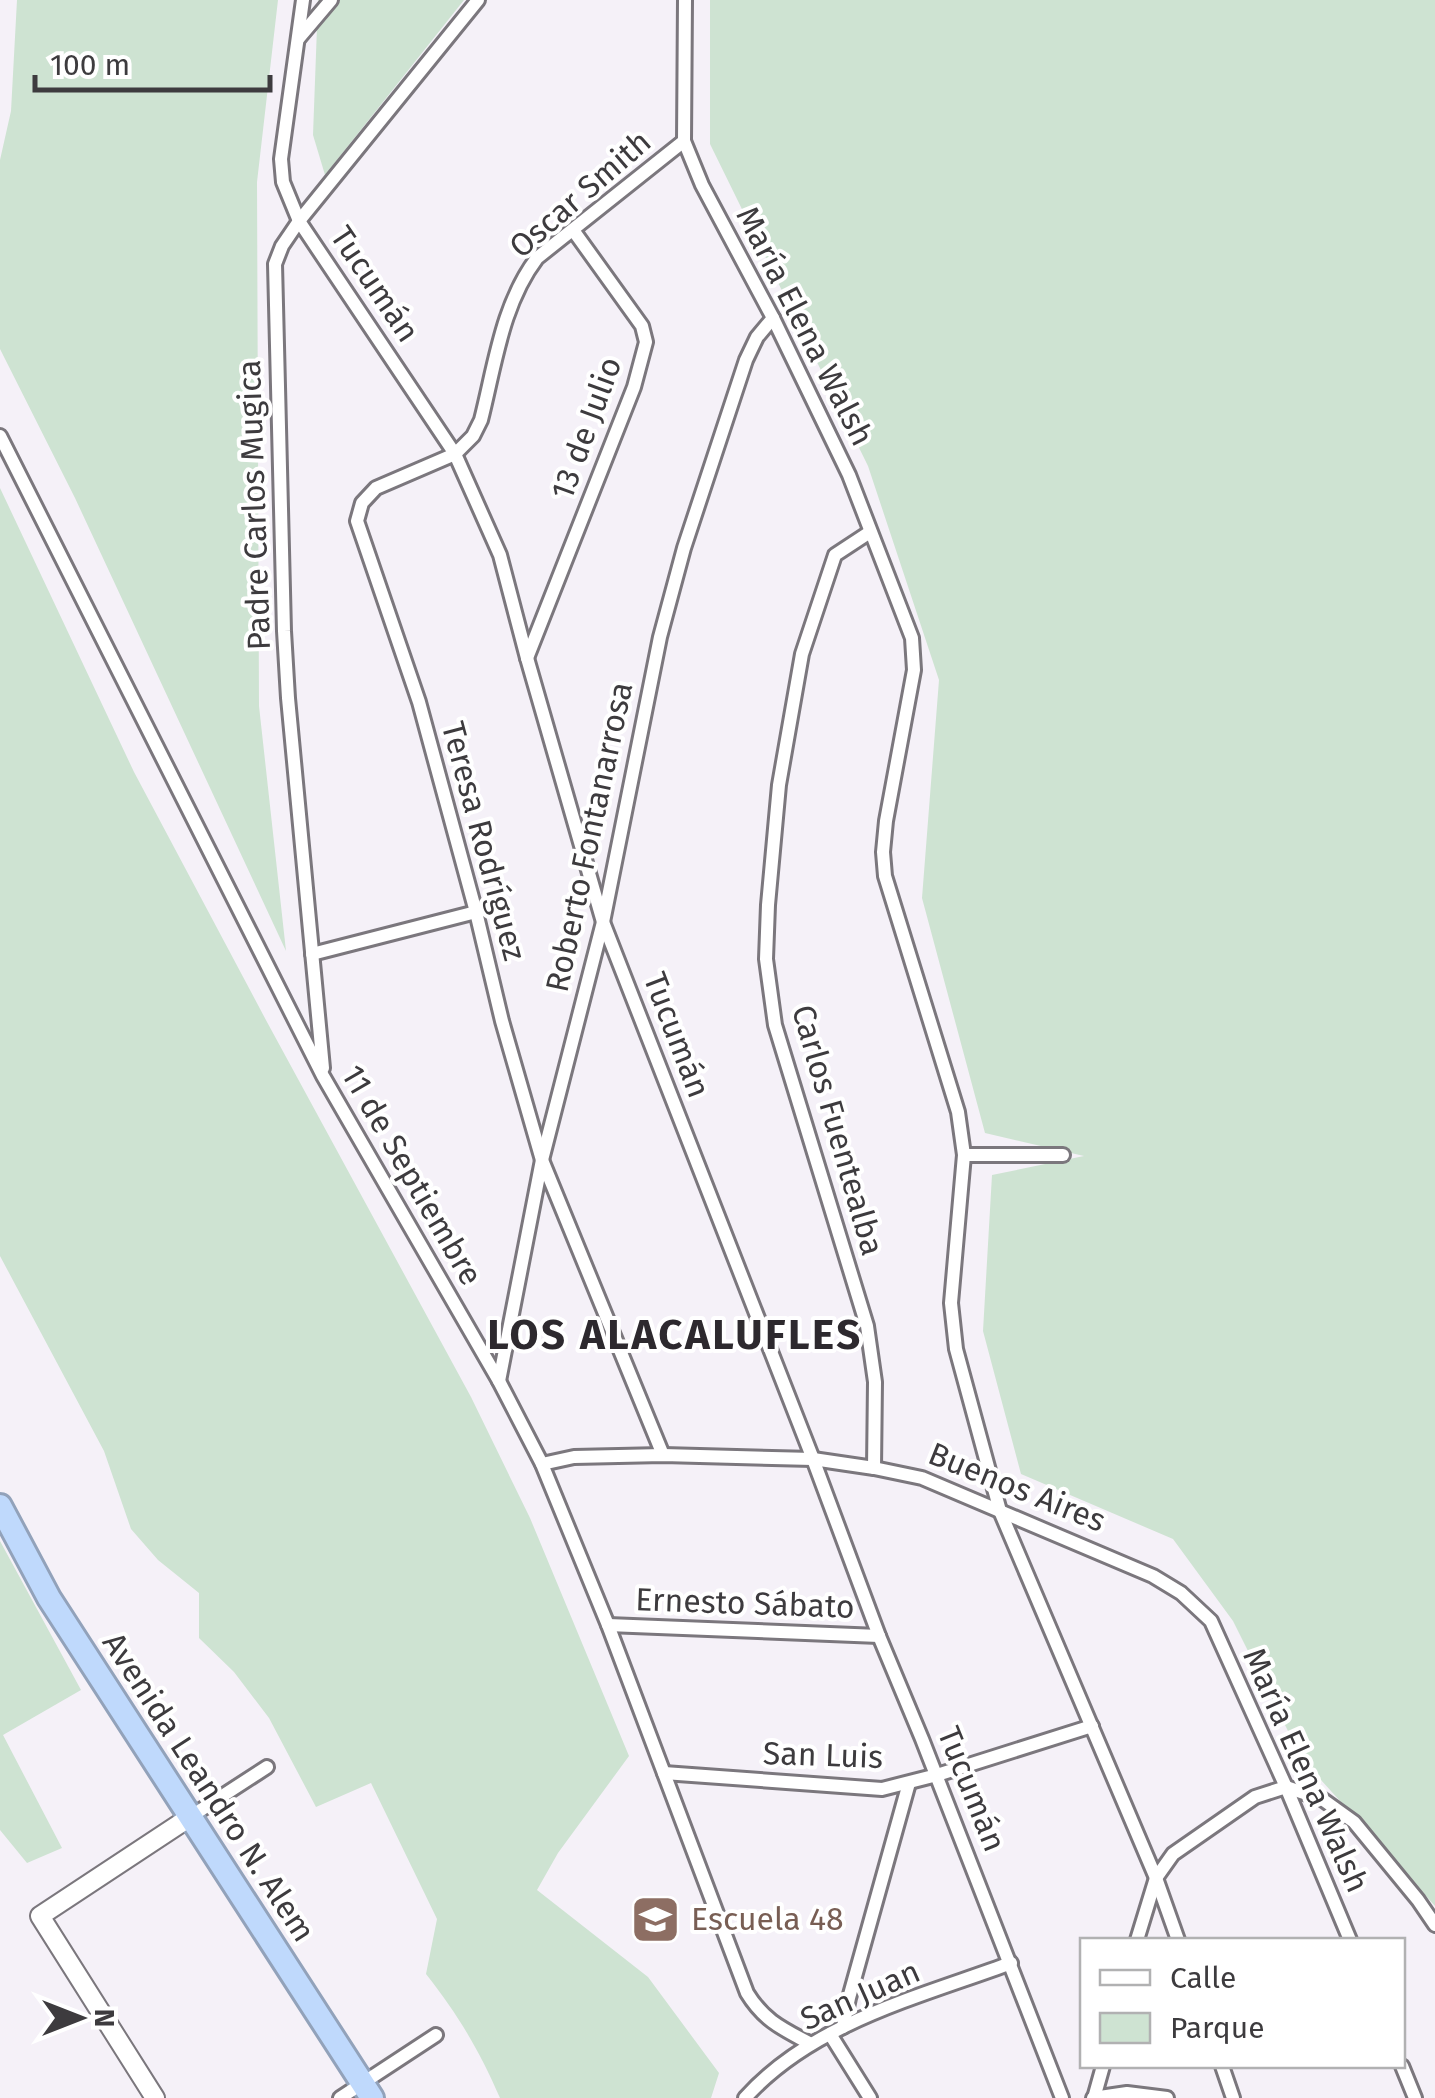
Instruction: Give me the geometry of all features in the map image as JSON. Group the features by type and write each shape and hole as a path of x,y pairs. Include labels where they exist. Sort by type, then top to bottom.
{"highway":[{"name":"Avenida Leandro N. Alem","path":"0,1506 49,1598 367,2090"}],"main road":[{"path":"155,2098 40,1916 190,1817"}],"street":[{"name":"Tucumán","path":"303,0 280,159 283,182 299,221 455,454 500,555 602,922 1062,2098"},
{"path":"298,39 331,0"},
{"name":"Padre Carlos Mugica","path":"323,1076 288,698 275,264 299,221 478,0"},
{"name":"María Elena Walsh","path":"684,0 684,140 702,185 774,318 848,474 912,638 914,670 886,822 885,876 958,1112 964,1155"},
{"name":"Oscar Smith","path":"455,454 473,436 481,420 509,307 522,277 538,258 684,140"},
{"name":"13 de Julio","path":"526,658 634,387 646,342 642,326 574,230"},
{"name":"Roberto Fontanarrosa","path":"499,1381 542,1160 602,922 660,637 684,548 746,360 757,337 774,318"},
{"name":"11 de Septiembre","path":"0,436 323,1076 499,1381 542,1464 608,1625 748,1993 759,2012 811,2044"},
{"name":"Teresa Rodríguez","path":"455,454 376,488 362,503 358,521 419,702 542,1160 663,1455"},
{"name":"Carlos Fuentealba","path":"870,532 835,555 802,654 779,785 766,960 775,1025 867,1326 875,1382 874,1468"},
{"path":"312,954 476,912"},
{"path":"1063,1155 964,1155 951,1303 956,1349 1000,1511 1156,1878 1177,1938"},
{"name":"Buenos Aires","path":"542,1464 574,1457 663,1455 813,1460 922,1478 1153,1576 1181,1593 1211,1621"},
{"name":"María Elena Walsh","path":"1211,1621 1349,1938"},
{"name":"Ernesto Sábato","path":"608,1625 879,1636"},
{"name":"San Luis","path":"664,1773 882,1789 1092,1726"},
{"path":"190,1817 267,1767"},
{"path":"870,2098 836,2031 909,1783"},
{"path":"1138,1938 1156,1878 1173,1854 1255,1797 1286,1786 1322,1799 1354,1822 1435,1925"},
{"name":"San Juan","path":"745,2098 756,2085 811,2044 836,2031 1010,1963"},
{"path":"340,2098 367,2090 436,2035"},
{"path":"1101,2068 1093,2098 1127,2093 1166,2098"},
{"path":"1223,2068 1233,2098"},
{"path":"1403,2068 1415,2098"}],"green space":[{"path":"17,0 278,0 257,182 259,706 286,951 75,498 0,349 0,160 11,111"},
{"path":"318,0 464,0 325,175 313,135"},
{"path":"710,0 1435,0 1435,1906 1302,1759 1233,1621 1173,1539 1021,1474 983,1331 992,1175 1084,1156 985,1133 922,898 939,680 868,466 710,144"},
{"path":"0,488 134,772 471,1397 530,1518 629,1756 558,1853 537,1890 648,1977 719,2073 711,2098 500,2098 468,2034 426,1974 437,1919 371,1783 316,1807 269,1718 234,1672 199,1638 199,1593 158,1560 131,1529 104,1451 0,1256"},
{"path":"0,1541 81,1690 3,1735 62,1848 27,1863 0,1830"}],"place":[{"name":"Escuela 48","path":"656,1919"}],"district":[{"name":"LOS ALACALUFLES","path":"675,1335"}]}
